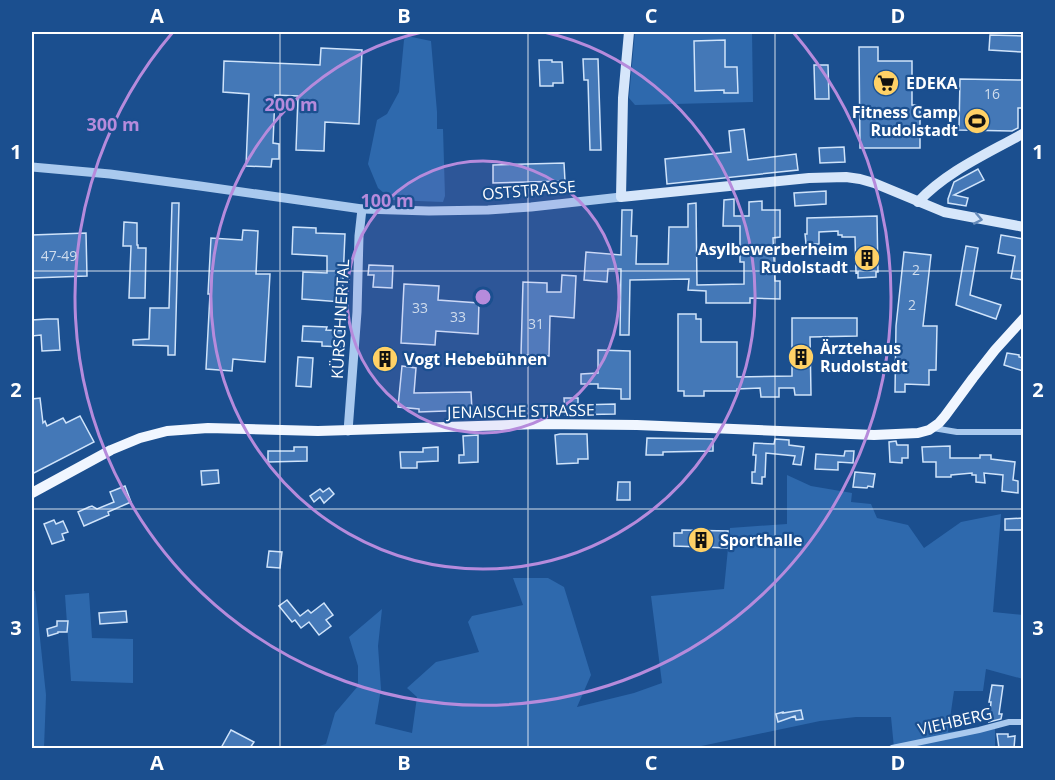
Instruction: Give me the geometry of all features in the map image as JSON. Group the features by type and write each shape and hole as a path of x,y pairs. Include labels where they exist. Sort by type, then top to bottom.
{"main road":[{"path":"621,196 621,130 629,32"},
{"path":"918,202 928,190 950,174 1023,133"},
{"name":"OSTSTRASSE","path":"621,196 809,178 846,177 874,183 933,209 1023,227"},
{"path":"933,428 1023,318"},
{"name":"JENAISCHE STRASSE","path":"32,493 111,450 140,438 167,431 208,428 348,431 637,424 881,435 918,433 933,428"}],"street":[{"name":"OSTSTRASSE","path":"32,166 169,182 362,209 488,210 621,196"},
{"name":"KÜRSCHNERTAL","path":"348,431 362,209"},
{"name":"JENAISCHE STRASSE","path":"933,428 957,432 1023,432"},
{"name":"VIEHBERG","path":"892,748 1009,722 1023,722"}],"shaded area":[{"path":"635,32 752,32 753,102 635,105 629,98"},
{"path":"407,36 431,41 437,129 443,129 445,196 443,202 392,200 378,188 368,164 377,120 387,114 399,92 404,40"},
{"path":"787,475 811,486 852,493 851,502 871,504 877,518 908,525 924,548 961,522 1001,514 993,612 1023,615 1023,679 986,669 983,691 954,691 948,732 995,728 995,748 894,748 891,717 856,717 820,721 692,748 312,748 326,744 335,713 358,686 358,666 349,637 382,609 378,646 381,689 375,724 412,733 417,697 407,688 436,662 479,652 468,622 472,616 523,605 513,578 548,578 564,587 591,675 577,707 634,693 662,683 651,596 724,589 730,528 787,524"},
{"path":"32,591 35,591 46,695 44,748 32,748"},
{"path":"89,593 92,638 133,639 133,683 71,681 65,595"}],"building":[{"path":"990,35 1023,36 1022,52 989,50"},
{"path":"725,40 725,67 737,67 738,93 724,93 724,90 695,91 694,41"},
{"name":"EDEKA","path":"859,47 878,47 878,61 912,61 912,105 920,105 920,148 860,148"},
{"path":"321,48 362,50 359,124 325,122 324,151 296,150 298,96 275,95 273,143 279,144 279,159 272,159 271,167 246,166 249,94 223,92 224,61 320,65"},
{"path":"583,59 598,59 601,150 590,150 588,80 584,80"},
{"path":"539,60 562,62 563,83 540,86"},
{"path":"814,65 828,65 829,99 815,99"},
{"path":"960,79 1023,80 1023,108 1018,108 1018,128 1012,131 959,130"},
{"path":"744,129 748,160 796,154 798,170 667,184 665,159 731,152 729,131"},
{"path":"844,147 845,162 820,163 819,148"},
{"path":"564,163 565,181 493,183 493,165"},
{"path":"978,169 984,180 954,195 968,198 966,206 948,203 954,182"},
{"path":"826,191 826,204 795,206 794,193"},
{"path":"734,199 734,216 749,216 749,202 762,201 762,210 780,210 780,237 773,238 775,281 780,281 780,299 750,298 750,303 706,303 706,291 688,290 689,279 630,280 629,335 620,335 621,269 608,269 607,282 584,280 586,252 621,255 622,210 632,210 631,236 637,236 636,264 668,264 669,227 688,227 688,204 696,203 697,285 744,284 744,262 740,262 740,226 723,226 724,200"},
{"path":"172,203 179,203 175,355 168,355 168,346 133,345 133,340 149,339 150,308 169,308"},
{"name":"Asylbewerberheim Rudolstadt","path":"877,216 878,272 876,272 876,277 858,278 855,237 842,237 838,235 838,231 819,232 819,244 806,244 807,218"},
{"path":"124,222 137,223 138,248 146,248 145,298 129,298 131,246 123,246"},
{"path":"293,227 316,228 316,233 345,234 342,302 302,299 303,272 327,273 327,256 292,254"},
{"path":"243,230 258,231 256,274 270,274 265,362 233,359 232,371 206,369 211,238 242,240"},
{"path":"86,233 87,276 32,278 32,235"},
{"path":"1001,235 1023,239 1023,280 1011,278 1015,256 998,253"},
{"path":"966,246 978,248 970,295 1001,305 996,319 956,305"},
{"path":"904,252 931,255 923,326 937,326 936,370 929,370 929,385 905,384 905,392 895,392 896,326"},
{"path":"369,265 393,266 392,288 373,287 374,275 368,275"},
{"path":"562,275 576,276 574,318 550,316 549,356 521,355 523,282 547,283 547,292 561,292"},
{"path":"404,284 439,286 438,300 479,303 478,334 436,331 435,345 401,343"},
{"path":"678,314 696,314 696,319 701,319 701,342 737,342 737,377 792,376 792,318 857,318 857,336 810,337 811,395 795,395 794,388 779,388 779,397 761,397 760,388 704,391 704,396 684,396 684,391 678,391"},
{"path":"58,319 60,350 42,351 41,335 32,336 32,320"},
{"path":"303,326 327,327 326,330 344,331 344,347 322,346 322,342 302,341"},
{"path":"598,350 630,351 630,399 621,399 621,389 598,388 598,384 581,384 581,374 598,373"},
{"path":"1007,353 1023,358 1023,371 1004,365"},
{"path":"298,357 313,358 311,387 296,386"},
{"path":"402,366 416,368 414,393 471,392 472,410 419,412 419,409 398,407"},
{"path":"40,398 43,423 45,421 47,426 63,418 66,423 80,416 94,442 32,474 32,399"},
{"path":"564,398 578,398 578,405 615,404 615,414 565,415"},
{"path":"587,434 588,459 578,459 578,463 557,464 555,435"},
{"path":"478,435 478,462 459,463 459,455 464,455 463,436"},
{"path":"647,438 713,439 713,451 663,452 663,455 646,455"},
{"path":"775,439 789,440 789,445 804,447 801,465 793,464 795,456 766,453 765,477 762,477 762,484 752,483 756,455 753,455 754,443 774,444"},
{"path":"896,441 897,445 908,445 908,458 902,458 902,463 890,462 889,442"},
{"path":"950,446 950,458 980,458 980,455 991,455 991,459 1015,462 1013,480 1018,481 1018,493 1002,491 1003,475 984,473 985,483 976,482 976,475 972,473 936,477 936,462 923,462 922,447"},
{"path":"294,447 307,447 307,461 268,462 268,451 294,451"},
{"path":"438,447 438,461 417,462 417,468 401,468 400,452 423,452 423,448"},
{"path":"845,451 854,451 853,463 838,462 838,470 815,469 816,454 844,456"},
{"path":"218,470 219,483 202,485 201,471"},
{"path":"855,472 875,474 873,487 853,487"},
{"path":"618,482 630,482 630,500 617,500"},
{"path":"125,486 131,502 84,526 78,512 92,506 97,509 114,502 110,492"},
{"path":"329,488 334,494 324,503 320,497 314,502 310,496 320,489 323,492"},
{"path":"1023,518 1023,530 1005,530 1005,519"},
{"path":"54,520 56,524 63,521 68,532 62,534 64,540 52,544 44,524"},
{"name":"Sporthalle","path":"682,530 728,531 728,548 674,546 674,533 682,533"},
{"path":"269,551 282,552 280,568 267,567"},
{"path":"287,600 300,616 308,610 311,613 324,603 333,615 326,620 331,626 319,635 309,622 301,628 295,620 292,622 279,606"},
{"path":"126,611 127,622 100,624 99,613"},
{"path":"57,621 68,621 67,632 58,632 48,636 47,629 57,626"},
{"path":"992,685 1003,686 999,714 1002,714 1001,719 989,722 991,702 989,702"},
{"path":"801,710 803,719 796,720 795,716 778,722 776,714"},
{"path":"231,730 254,742 250,748 221,748"},
{"path":"997,734 1015,736 1014,748 999,748"}],"place":[{"name":"EDEKA","path":"886,83"},
{"name":"Fitness Camp Rudolstadt","path":"977,121"},
{"name":"Asylbewerberheim Rudolstadt","path":"867,258"},
{"name":"Ärztehaus Rudolstadt","path":"801,357"},
{"name":"Vogt Hebebühnen","path":"385,359"},
{"name":"Sporthalle","path":"701,540"}]}
